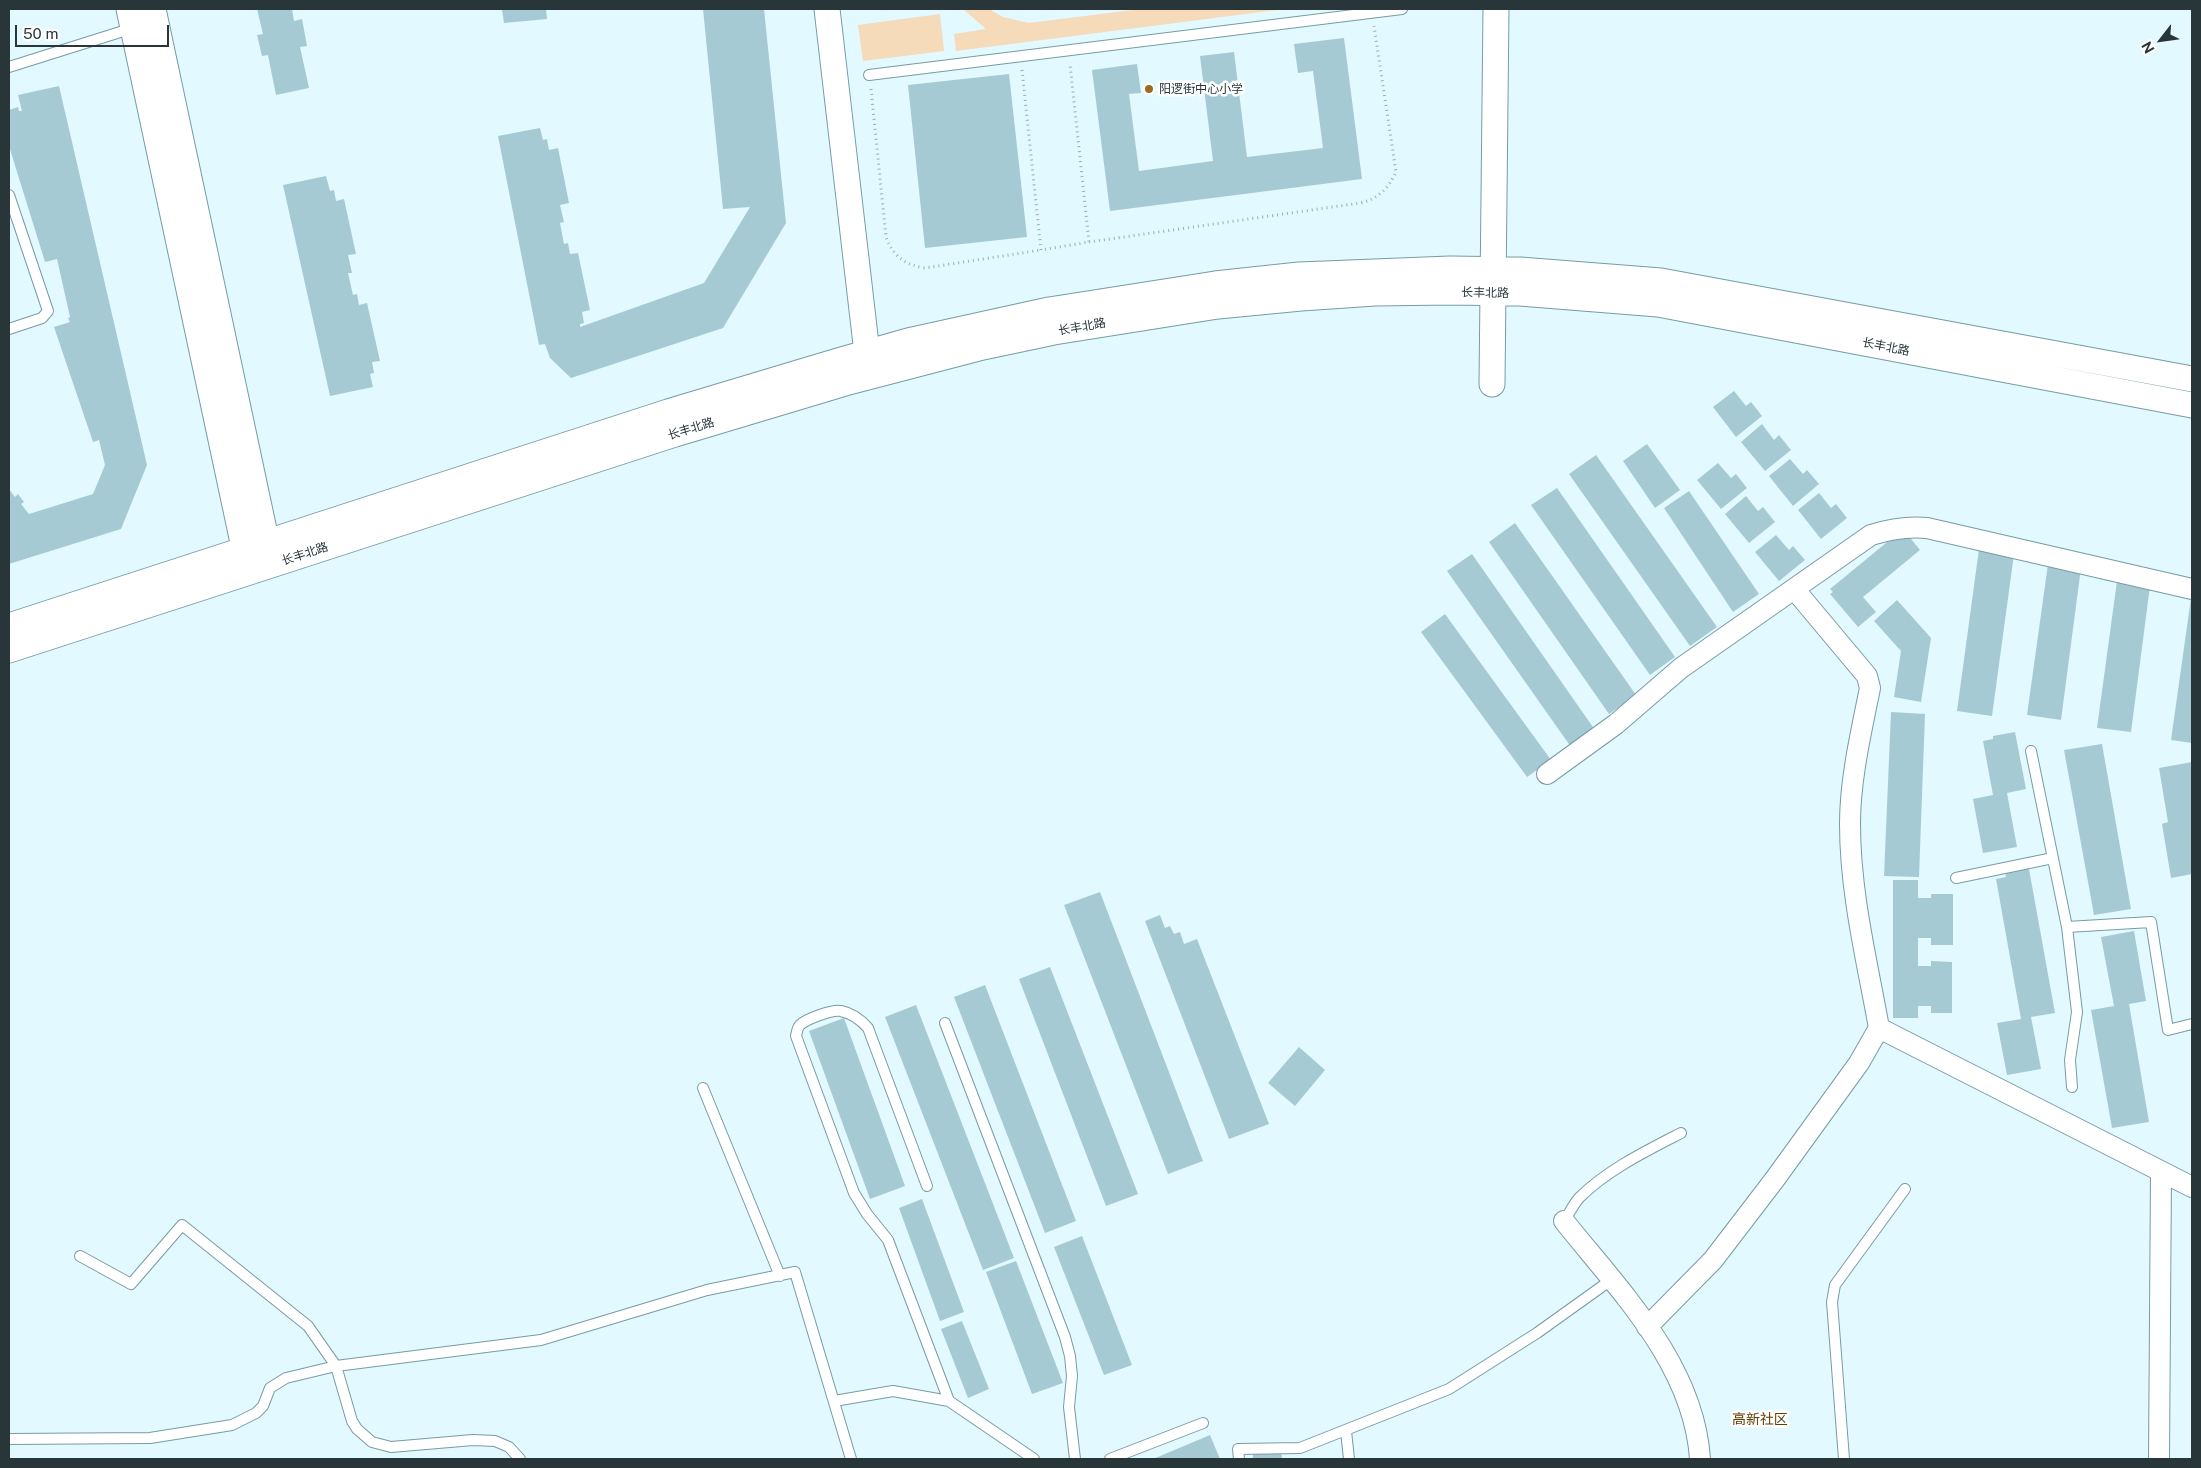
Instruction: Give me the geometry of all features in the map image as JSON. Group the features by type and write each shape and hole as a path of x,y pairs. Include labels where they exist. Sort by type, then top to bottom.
{"street":[{"path":"153,9 258,557"},
{"path":"827,9 867,353"},
{"path":"1480,9 1486,281"},
{"path":"1485,384 1486,281 1496,9"},
{"path":"131,18 258,557"},
{"name":"长丰北路","path":"9,650 258,557 668,412 867,353 978,325 1049,310 1215,284 1299,275 1365,271 1486,281 1589,298 1658,304 2192,405"},
{"name":"长丰北路","path":"9,626 258,557 845,383 984,347 1081,328 1218,306 1375,293 1486,281 1590,274 1661,281 2192,379"},
{"path":"1547,774 1616,724 1681,668 1796,590 1871,535 1886,530 1915,527 1927,528 2192,589"},
{"path":"1647,1327 1713,1260 1775,1180 1853,1070 1879,1028 1858,912 1851,851 1852,793 1870,688 1867,676 1796,590"},
{"path":"1879,1028 2192,1187"},
{"path":"2159,1459 2161,1172"},
{"path":"1564,1221 1647,1327 1669,1360 1685,1393 1699,1442 1700,1459"}],"lane":[{"path":"869,75 1402,9"},
{"path":"9,67 131,18"},
{"path":"9,195 48,311 42,318 9,328"},
{"path":"2031,751 2067,926 2077,1012 2070,1060 2072,1088"},
{"path":"1956,878 2053,858"},
{"path":"2067,926 2151,922 2168,1030 2192,1024"},
{"path":"927,1186 868,1028 861,1021 843,1011 834,1010 805,1021 798,1026 796,1036 854,1193 867,1214 888,1240 949,1401"},
{"path":"945,1023 1065,1337 1070,1356 1072,1376 1069,1408 1074,1459"},
{"path":"703,1088 780,1276"},
{"path":"1564,1221 1578,1199 1603,1179 1643,1153 1681,1133"},
{"path":"1844,1459 1832,1302 1835,1285 1905,1189"},
{"path":"80,1256 131,1284 182,1225 308,1326 336,1366 352,1421 357,1430 372,1442 391,1447 473,1440 495,1441 509,1447 520,1459"},
{"path":"9,1439 150,1438 232,1425 256,1413 263,1406 270,1388 286,1378 336,1366 541,1340 707,1290 795,1272 851,1459"},
{"path":"1239,1459 1238,1449 1300,1448 1450,1389 1537,1333 1611,1280"},
{"path":"834,1401 892,1391 949,1401 1034,1459"},
{"path":"1110,1459 1203,1423"},
{"path":"1346,1431 1349,1459"}],"path":[{"path":"869,75 886,237 889,245 900,259 908,264 925,268 1368,201 1383,192 1391,183 1396,172 1372,12"},
{"path":"1068,51 1089,242"},
{"path":"1020,57 1041,250"}],"shaded area":[{"path":"963,9 989,9 1003,17 1029,23 1141,9 1285,9 956,51 954,34 986,29"},
{"path":"940,14 944,51 863,61 858,25"}],"building":[{"path":"257,9 292,9 294,21 302,19 307,46 300,47 309,88 276,95 268,55 262,56 257,35 263,34"},
{"path":"502,9 546,9 547,19 504,23"},
{"path":"703,9 764,9 786,223 723,328 571,378 550,358 545,344 539,345 498,136 540,128 543,140 547,139 549,150 558,148 569,203 560,205 564,222 560,223 564,244 568,243 570,254 578,253 590,310 582,312 584,323 580,324 580,327 704,283 750,207 723,209"},
{"path":"1344,38 1362,179 1110,211 1092,70 1137,64 1141,93 1129,94 1139,171 1213,161 1200,56 1234,52 1247,157 1323,148 1313,71 1298,73 1294,44"},
{"path":"1009,74 1027,237 925,248 908,85"},
{"path":"59,86 147,465 121,529 9,564 9,489 15,497 18,494 24,502 21,504 29,514 93,494 105,465 99,440 93,442 54,327 70,322 57,259 45,262 9,146 9,110 18,107 19,111 22,111 18,95"},
{"path":"326,176 330,191 334,190 336,201 344,199 356,254 348,255 352,273 348,273 353,295 357,294 359,305 367,303 380,361 372,362 374,373 370,374 373,387 330,396 283,185"},
{"path":"1734,391 1746,406 1751,402 1762,416 1736,437 1713,407"},
{"path":"1762,424 1774,440 1779,435 1791,450 1765,471 1741,442"},
{"path":"1647,444 1680,490 1655,508 1623,461"},
{"path":"1596,455 1717,627 1690,646 1569,474"},
{"path":"1790,459 1803,474 1807,470 1819,484 1793,506 1769,476"},
{"path":"1718,463 1731,478 1736,474 1747,488 1721,509 1697,480"},
{"path":"1557,488 1675,657 1650,675 1531,505"},
{"path":"1689,491 1759,594 1733,612 1664,508"},
{"path":"1819,493 1831,508 1836,504 1847,518 1821,539 1798,510"},
{"path":"1746,496 1758,511 1763,507 1775,522 1749,543 1725,514"},
{"path":"1515,523 1636,695 1609,714 1489,542"},
{"path":"1903,529 1920,550 1863,597 1876,612 1858,627 1830,594 1833,592 1830,589"},
{"path":"1776,535 1789,550 1793,546 1805,560 1779,581 1755,552"},
{"path":"1979,549 2014,554 1992,716 1957,711"},
{"path":"1472,554 1595,730 1571,747 1447,571"},
{"path":"2048,564 2081,568 2061,720 2027,715"},
{"path":"2117,581 2150,586 2131,732 2097,728"},
{"path":"2192,598 2192,743 2171,740"},
{"path":"1897,600 1931,638 1921,702 1894,697 1901,651 1874,621"},
{"path":"1445,614 1551,760 1527,777 1421,632"},
{"path":"1891,712 1925,714 1919,877 1884,876"},
{"path":"2015,732 2026,789 2007,793 2017,847 1983,853 1973,799 1993,795 1983,741 1993,739 1993,736"},
{"path":"2102,744 2131,909 2094,915 2064,750"},
{"path":"2192,762 2192,874 2171,878 2162,824 2168,822 2159,768"},
{"path":"2029,869 2055,1013 2031,1017 2041,1069 2007,1075 1997,1023 2021,1019 1996,879 2006,877 2005,872"},
{"path":"1893,880 1918,880 1918,898 1931,898 1931,894 1953,894 1953,945 1931,945 1931,938 1918,938 1918,966 1931,966 1931,961 1952,962 1952,1013 1931,1013 1931,1006 1918,1006 1918,1018 1893,1018"},
{"path":"1100,892 1203,1161 1168,1174 1064,905"},
{"path":"1160,915 1165,928 1170,926 1174,934 1180,932 1184,944 1197,939 1269,1124 1229,1139 1145,921"},
{"path":"2134,931 2146,1001 2129,1004 2149,1122 2112,1128 2091,1010 2114,1006 2101,937"},
{"path":"1050,967 1138,1194 1106,1206 1019,979"},
{"path":"985,985 1076,1221 1045,1233 954,997"},
{"path":"916,1005 1014,1258 983,1270 885,1017"},
{"path":"844,1018 905,1186 870,1199 809,1031"},
{"path":"1299,1047 1325,1070 1295,1106 1268,1083"},
{"path":"922,1199 964,1312 940,1321 899,1208"},
{"path":"1082,1236 1132,1365 1104,1375 1054,1247"},
{"path":"1016,1261 1063,1383 1032,1394 986,1272"},
{"path":"962,1321 989,1389 968,1398 941,1329"},
{"path":"1210,1435 1220,1459 1153,1459"},
{"path":"1281,1450 1282,1459 1253,1459 1253,1453"}],"place":[{"name":"阳逻街中心小学","path":"1149,89"}],"district":[{"name":"高新社区","path":"1760,1420"}]}
